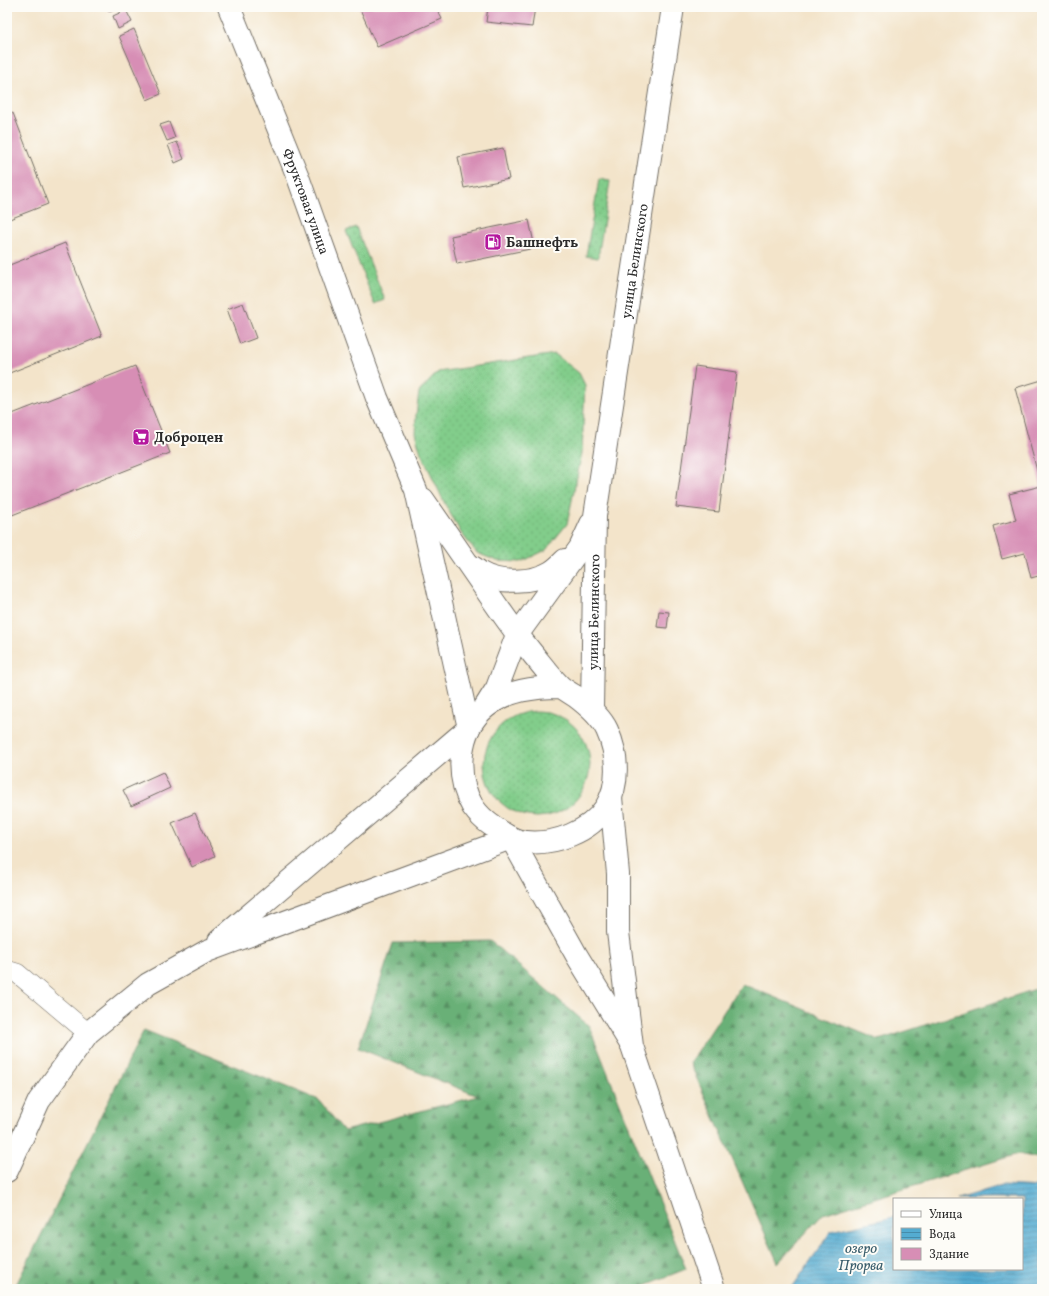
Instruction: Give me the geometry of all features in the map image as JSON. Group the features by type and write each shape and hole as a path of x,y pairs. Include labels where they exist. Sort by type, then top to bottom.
{"main road":[{"name":"Фруктовая улица","path":"229,7 298,177 377,398 416,490"},
{"name":"улица Белинского","path":"592,709 595,516 672,7"},
{"path":"416,490 517,635 561,687 592,709 607,728 614,748 616,765 611,797 618,874 618,932 632,1046 714,1289"},
{"path":"416,490 469,728 461,758 465,790 473,807 482,818 511,838 525,842 543,842 562,838 582,829 605,808 611,797"},
{"name":"улица Белинского","path":"469,728 497,688 517,635 580,548 595,516"},
{"path":"467,562 482,574 495,578 511,581 532,579 550,573 580,548"},
{"path":"485,707 507,695 525,689 561,687"},
{"path":"207,951 469,728"},
{"path":"7,1171 39,1101 88,1033 148,984 207,951 511,838"},
{"path":"511,838 577,956 632,1046"}],"street":[{"path":"7,970 17,973 88,1033"}],"green space":[{"path":"599,179 610,181 598,258 586,256"},
{"path":"356,227 385,300 375,304 346,231"},
{"path":"555,354 579,373 585,385 582,453 567,524 546,550 521,562 497,561 477,553 461,533 445,504 421,453 415,433 419,392 438,372"},
{"path":"537,711 557,715 575,726 586,744 590,764 586,784 575,802 557,813 537,817 517,813 499,802 488,784 484,764 488,744 499,726 517,715"},
{"path":"490,941 589,1026 686,1269 635,1289 14,1289 144,1030 319,1100 344,1131 478,1096 358,1048 393,943"},
{"path":"742,984 879,1040 1042,987 1042,1159 1018,1154 823,1214 778,1263 690,1063"}],"water":[{"name":"озеро Прорва","path":"1003,1185 1042,1187 1042,1289 791,1289 831,1231 893,1217 893,1270 1023,1270 1023,1198 960,1198"}],"building":[{"path":"107,7 120,7 109,11"},
{"path":"359,7 436,7 442,19 377,47"},
{"path":"488,7 535,7 532,27 486,22"},
{"path":"126,10 132,22 118,29 113,16"},
{"path":"134,29 161,94 147,100 119,36"},
{"path":"13,113 48,204 7,220 7,115"},
{"path":"169,122 175,138 167,141 160,125"},
{"path":"177,142 184,159 175,163 168,145"},
{"path":"503,148 509,179 464,188 458,157"},
{"name":"Башнефть","path":"529,220 535,248 457,264 451,236"},
{"path":"65,243 102,336 7,374 7,266"},
{"path":"243,303 256,338 240,344 227,309"},
{"path":"135,366 170,453 7,517 7,416"},
{"path":"695,366 737,372 719,512 676,507"},
{"path":"1042,380 1042,575 1031,578 1025,553 1002,559 993,526 1016,520 1009,494 1041,486 1015,388"},
{"path":"659,611 669,612 667,628 657,627"},
{"path":"163,772 170,788 131,806 123,790"},
{"path":"195,813 215,856 192,867 172,823"}],"place":[{"name":"Башнефть","path":"493,242"},
{"name":"Доброцен","path":"141,437"}]}
